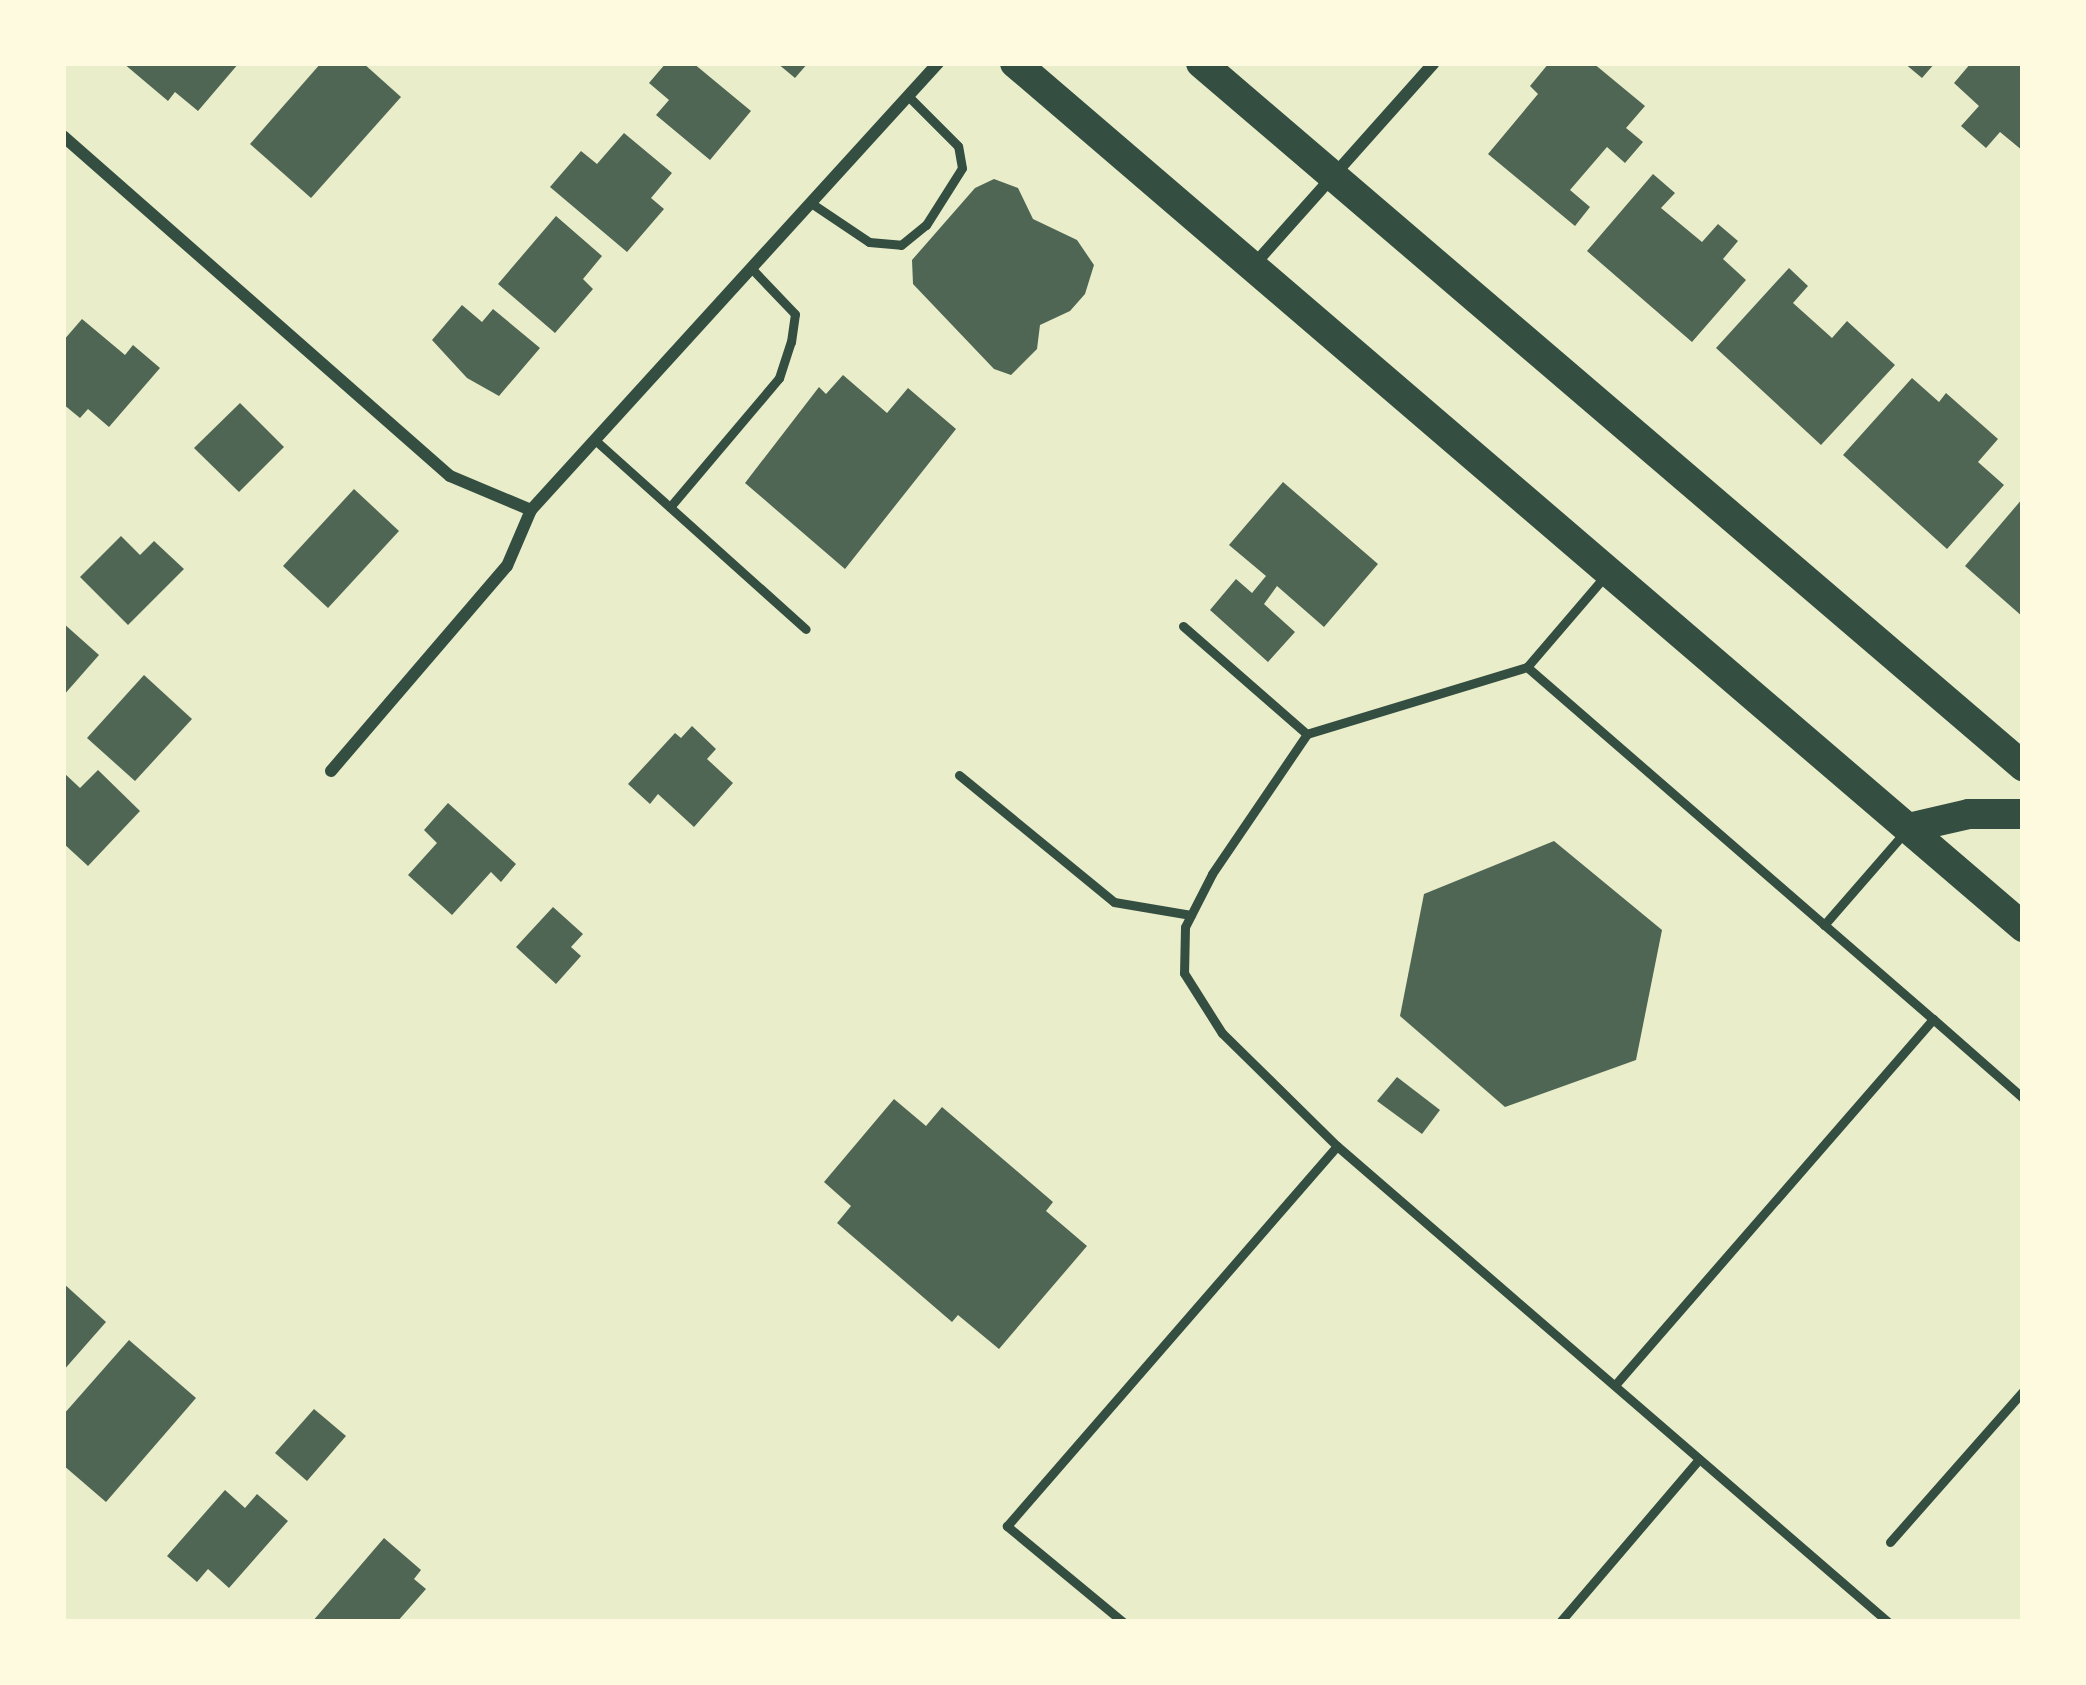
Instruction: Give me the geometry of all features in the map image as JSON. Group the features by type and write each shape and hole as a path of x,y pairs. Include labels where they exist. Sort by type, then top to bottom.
{"main road":[{"path":"1015,63 2023,927"},
{"path":"1201,63 2023,766"},
{"path":"1908,829 1969,814 2023,814"}],"street":[{"path":"331,771 507,566 531,510 938,63"},
{"path":"1251,268 1434,63"},
{"path":"63,136 450,476 531,510"}],"lane":[{"path":"811,203 869,242 901,245 926,225 962,168 958,146 908,96"},
{"path":"670,507 778,378 791,342 795,314 751,268"},
{"path":"595,440 806,629"},
{"path":"1608,572 1527,667 1306,734 1191,915 1184,973 1222,1033 1337,1146 1888,1622"},
{"path":"1183,626 1306,734"},
{"path":"1527,667 2023,1098"},
{"path":"958,775 1114,902 1191,915"},
{"path":"1824,925 1908,829"},
{"path":"1615,1385 1933,1019"},
{"path":"1123,1622 1007,1526 1337,1146"},
{"path":"1890,1542 2023,1391"},
{"path":"1560,1622 1699,1459"}],"building":[{"path":"123,63 239,63 198,111 175,92 168,101"},
{"path":"321,63 363,63 401,97 311,198 250,144"},
{"path":"666,63 693,63 751,111 710,160 656,115 669,100 649,83"},
{"path":"777,63 808,63 795,78"},
{"path":"1549,63 1593,63 1645,106 1626,128 1643,142 1625,163 1607,147 1570,190 1590,207 1575,226 1488,154 1538,94 1530,86"},
{"path":"1904,63 1935,63 1922,78"},
{"path":"1971,63 2023,63 2023,151 2000,132 1986,148 1961,126 1979,106 1954,83"},
{"path":"624,133 672,173 651,198 664,209 627,252 550,187 581,151 597,164"},
{"path":"1653,174 1675,193 1661,208 1702,242 1718,224 1738,241 1723,259 1746,280 1692,342 1587,251"},
{"path":"994,179 1018,188 1033,219 1077,240 1094,265 1085,294 1070,311 1040,325 1037,349 1011,375 994,369 913,284 912,260 975,188"},
{"path":"556,216 602,256 583,279 593,289 555,333 498,284"},
{"path":"1789,268 1808,286 1793,303 1832,338 1847,321 1895,365 1821,445 1716,348"},
{"path":"462,305 482,322 493,309 540,348 499,396 467,378 432,340"},
{"path":"82,319 125,355 133,345 160,368 109,427 88,409 80,418 63,404 63,341"},
{"path":"843,375 887,413 908,388 956,429 845,569 745,483 819,387 826,394"},
{"path":"1912,378 1939,402 1946,393 1998,439 1978,462 2004,485 1947,549 1843,455"},
{"path":"240,403 284,447 239,492 194,448"},
{"path":"1283,482 1378,564 1324,627 1277,586 1264,604 1295,632 1268,662 1210,610 1236,579 1252,593 1266,576 1229,545"},
{"path":"354,489 399,531 328,608 283,566"},
{"path":"2023,498 2023,617 1965,566"},
{"path":"121,536 140,555 154,541 184,569 128,625 80,577"},
{"path":"63,623 99,655 63,696"},
{"path":"144,675 192,719 135,781 87,738"},
{"path":"692,726 716,749 707,759 733,783 694,827 658,794 650,804 628,784 675,733 681,738"},
{"path":"98,770 140,811 88,866 63,843 63,772 80,788"},
{"path":"448,803 516,864 501,882 491,872 452,915 408,875 437,843 424,830"},
{"path":"1554,841 1662,930 1636,1060 1505,1107 1400,1016 1424,894"},
{"path":"553,907 583,934 571,947 581,956 556,984 516,947"},
{"path":"1397,1077 1440,1110 1422,1134 1377,1101"},
{"path":"894,1099 926,1126 942,1107 1053,1202 1046,1211 1087,1246 999,1349 958,1315 952,1322 837,1223 851,1206 824,1182"},
{"path":"63,1283 106,1322 63,1371"},
{"path":"129,1340 196,1398 106,1502 63,1465 63,1415"},
{"path":"314,1409 346,1436 307,1481 275,1453"},
{"path":"225,1490 245,1508 257,1494 288,1521 229,1588 208,1569 197,1582 167,1556"},
{"path":"384,1538 421,1570 414,1579 426,1589 397,1622 312,1622"}]}
